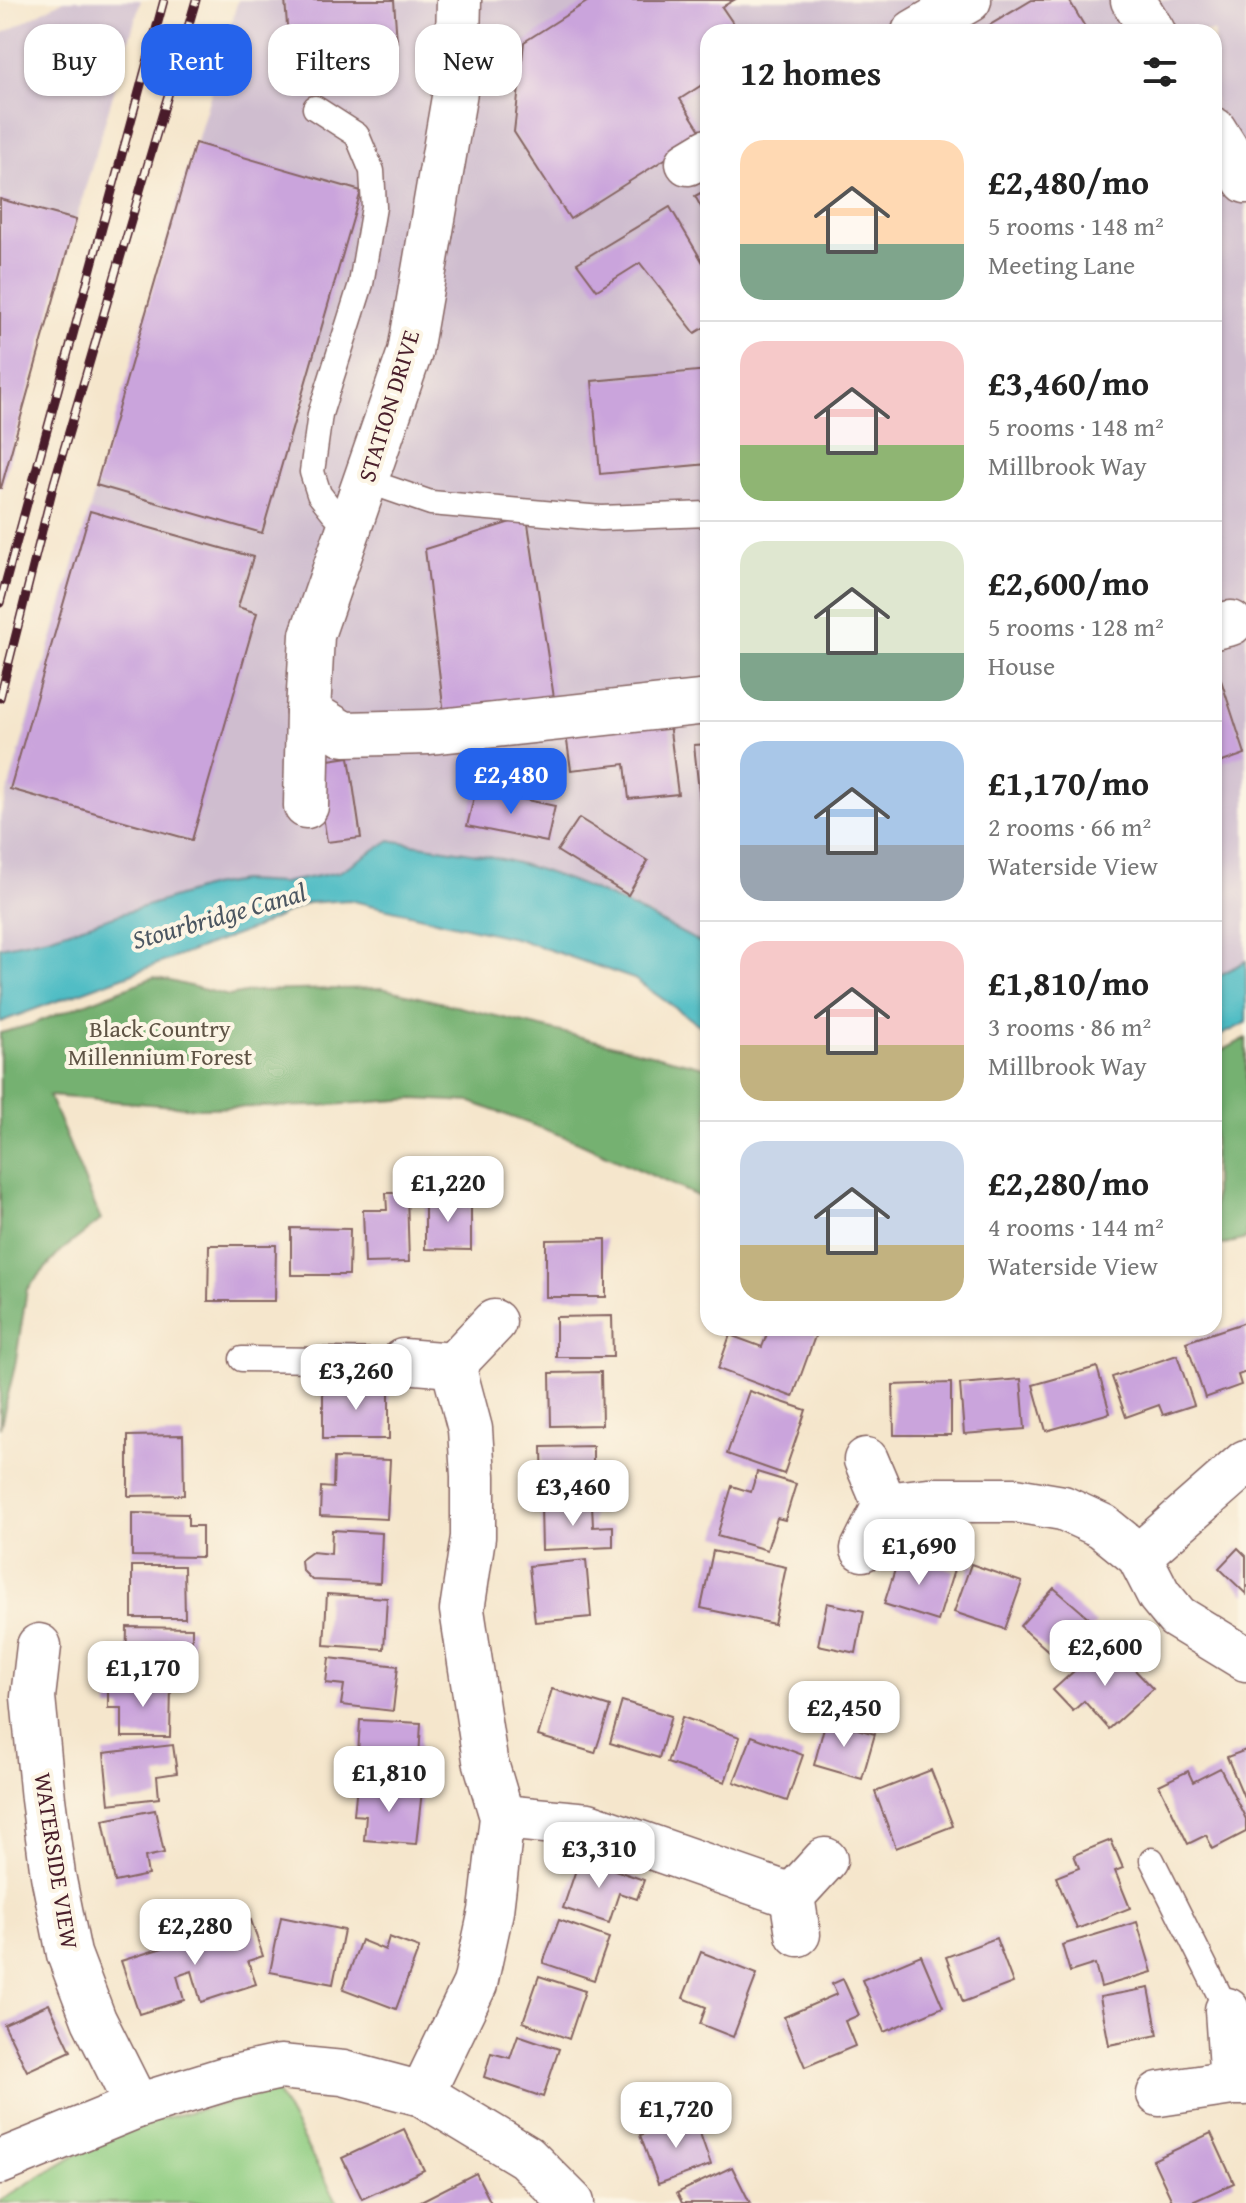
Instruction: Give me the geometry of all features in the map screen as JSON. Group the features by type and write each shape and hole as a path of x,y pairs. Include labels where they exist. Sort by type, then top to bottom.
{"street":[{"name":"STATION DRIVE","path":"306,806 312,635 410,352 457,80 459,0"},
{"path":"928,24 969,0"},
{"path":"1133,0 1148,24"},
{"path":"1222,143 1246,181"},
{"path":"308,712 344,734 416,732 700,703"},
{"path":"453,1365 494,1322"},
{"path":"403,1361 453,1365"},
{"path":"422,2094 475,1984 491,1911 502,1817 485,1760 462,1610 473,1537 473,1476 470,1429 453,1365"},
{"path":"863,1549 885,1505 866,1460"},
{"path":"1139,1556 1246,1462"},
{"path":"885,1505 928,1500 1015,1500 1063,1508 1102,1526 1139,1556 1159,1595 1177,1617 1246,1659"},
{"name":"WATERSIDE VIEW","path":"39,1646 17,1698 69,1954 94,2020 137,2106"},
{"path":"502,1817 588,1825 795,1915 825,1860"},
{"path":"1159,2094 1239,2083 1227,2010"},
{"path":"0,2162 137,2106 225,2079 280,2067 343,2073 422,2094 526,2157 572,2203"}],"lane":[{"path":"315,108 357,135 372,171 374,207 361,284 320,414 312,472 319,494 334,513 352,521"},
{"path":"367,481 431,503 601,518 700,514"},
{"path":"242,1359 403,1361"},
{"path":"1152,1860 1227,2010"}],"shaded area":[{"path":"64,0 141,0 125,54 125,24 24,24 24,96 113,96 0,491 0,35"},
{"path":"238,0 1246,0 1246,961 1222,974 1222,24 700,24 700,943 650,915 557,875 493,857 390,841 339,872 282,883 241,881 48,937 0,947 0,817 210,96 252,96 252,24 231,24"}],"green space":[{"name":"Black Country Millennium Forest","path":"154,977 229,996 255,991 382,988 700,1066 700,1197 576,1141 471,1102 414,1099 316,1106 199,1108 49,1096 101,1220 61,1251 27,1289 15,1366 0,1428 0,1033 30,1025"},
{"path":"1246,1038 1246,1239 1222,1245 1222,1051"},
{"path":"276,2091 338,2203 0,2203 0,2200 119,2129"}],"water":[{"name":"Stourbridge Canal","path":"390,840 493,857 576,883 700,943 700,1025 634,979 518,939 349,900 307,903 255,928 0,1022 0,947 48,937 210,886 241,881 282,883 339,872"},
{"path":"1246,961 1246,1023 1222,1035 1222,974"}],"building":[{"path":"285,0 394,0 396,24 287,24"},
{"path":"590,0 734,0 722,7 734,24 700,24 700,86 680,99 700,130 700,137 570,219 514,132 518,96 522,96 524,42"},
{"path":"1032,0 1069,0 1083,24 992,24"},
{"path":"195,143 361,191 262,533 96,485"},
{"path":"0,199 76,220 1,488 0,488"},
{"path":"670,207 700,258 700,330 695,333 640,263 597,290 577,263"},
{"path":"700,371 700,465 600,474 592,381"},
{"path":"90,511 253,557 238,607 257,613 192,840 10,789"},
{"path":"527,517 554,698 444,714 425,549"},
{"path":"1222,683 1245,754 1222,762"},
{"path":"668,715 678,794 629,799 625,764 571,770 565,727"},
{"path":"694,745 700,745 700,800"},
{"path":"349,757 361,838 327,842 315,762"},
{"path":"476,789 555,806 547,842 467,826"},
{"path":"579,818 648,861 628,895 557,851"},
{"path":"386,1193 407,1193 409,1262 365,1263 363,1210 387,1210"},
{"path":"425,1197 471,1198 471,1250 425,1249"},
{"path":"291,1228 350,1229 349,1275 291,1275"},
{"path":"606,1239 606,1297 546,1297 546,1240"},
{"path":"209,1245 276,1245 275,1301 208,1301"},
{"path":"612,1316 613,1357 556,1357 556,1317"},
{"path":"1246,1322 1246,1372 1238,1375 1241,1385 1205,1398 1186,1342 1204,1336 1222,1336 1222,1330"},
{"path":"730,1336 762,1347 766,1336 815,1336 793,1397 718,1369"},
{"path":"1177,1355 1194,1405 1163,1415 1159,1405 1126,1417 1112,1377"},
{"path":"1097,1367 1110,1413 1046,1431 1033,1385"},
{"path":"601,1372 602,1425 551,1426 550,1373"},
{"path":"1021,1379 1025,1429 964,1434 960,1384"},
{"path":"951,1383 951,1435 894,1435 893,1385"},
{"path":"323,1385 389,1385 389,1439 323,1439"},
{"path":"749,1391 806,1410 784,1474 727,1454"},
{"path":"183,1435 184,1495 128,1496 128,1436"},
{"path":"593,1446 593,1492 543,1492 542,1447"},
{"path":"334,1458 390,1460 387,1519 320,1516 321,1487 333,1488"},
{"path":"757,1472 796,1484 785,1520 777,1518 767,1550 717,1536 732,1486 751,1492"},
{"path":"592,1504 593,1527 613,1526 613,1547 542,1550 541,1505"},
{"path":"132,1513 188,1514 188,1526 202,1526 202,1557 132,1556"},
{"path":"332,1530 382,1533 380,1583 312,1580 302,1570 301,1560 312,1552 331,1554"},
{"path":"1238,1548 1246,1556 1246,1594 1219,1568"},
{"path":"713,1551 786,1567 774,1624 701,1608"},
{"path":"900,1554 954,1570 938,1621 884,1604"},
{"path":"586,1560 591,1617 535,1622 529,1566"},
{"path":"971,1564 1022,1582 1005,1629 954,1612"},
{"path":"132,1566 184,1566 185,1618 132,1618"},
{"path":"1054,1588 1096,1624 1062,1663 1020,1626"},
{"path":"327,1594 387,1598 384,1649 324,1645"},
{"path":"827,1603 864,1611 856,1653 818,1645"},
{"path":"127,1627 192,1628 192,1650 173,1650 173,1673 126,1673"},
{"path":"1115,1649 1153,1689 1109,1729 1084,1701 1073,1711 1053,1690 1084,1662 1092,1670"},
{"path":"329,1658 398,1666 393,1711 341,1705 344,1685 326,1683"},
{"path":"108,1684 171,1685 170,1737 122,1737 122,1708 108,1708"},
{"path":"552,1689 610,1707 595,1753 538,1736"},
{"path":"622,1701 671,1716 659,1758 610,1743"},
{"path":"682,1717 740,1737 725,1782 667,1763"},
{"path":"360,1720 421,1723 418,1775 357,1771"},
{"path":"826,1720 875,1734 862,1779 814,1765"},
{"path":"752,1736 803,1755 787,1801 734,1782"},
{"path":"173,1745 177,1773 157,1776 159,1798 109,1804 104,1753"},
{"path":"1246,1750 1246,1802 1227,1757"},
{"path":"1220,1768 1246,1819 1246,1832 1213,1849 1206,1835 1188,1844 1159,1785 1188,1771 1193,1782"},
{"path":"931,1770 953,1826 896,1848 875,1792"},
{"path":"357,1785 422,1791 416,1844 364,1840 366,1816 354,1815"},
{"path":"155,1810 164,1853 145,1857 148,1875 115,1882 103,1820"},
{"path":"1111,1840 1123,1868 1115,1871 1130,1908 1077,1929 1056,1877 1079,1868 1074,1855"},
{"path":"580,1858 644,1880 637,1899 619,1893 609,1923 563,1908"},
{"path":"281,1917 344,1930 333,1984 270,1972"},
{"path":"251,1920 263,1956 248,1961 256,1984 201,2002 192,1971 177,1976 184,2000 139,2014 121,1961"},
{"path":"559,1920 609,1938 594,1980 543,1963"},
{"path":"1137,1922 1152,1972 1101,1987 1095,1964 1070,1972 1062,1945"},
{"path":"389,1937 419,1948 396,2009 343,1989 361,1940 385,1950"},
{"path":"996,1938 1013,1983 963,2002 946,1957"},
{"path":"701,1952 757,1974 733,2037 700,2024 706,2007 683,1998"},
{"path":"921,1955 943,2007 884,2032 862,1980"},
{"path":"539,1976 585,1991 569,2039 523,2022"},
{"path":"843,1979 859,2015 845,2021 855,2046 805,2067 784,2017 837,1994 832,1984"},
{"path":"1149,1988 1158,2035 1109,2045 1100,1997"},
{"path":"49,2004 71,2051 27,2071 4,2024"},
{"path":"518,2035 559,2049 543,2097 484,2077 491,2053 510,2058"},
{"path":"694,2116 711,2165 658,2184 640,2135"},
{"path":"404,2129 424,2170 362,2199 342,2158"},
{"path":"1211,2133 1234,2183 1190,2203 1173,2203 1153,2160"},
{"path":"732,2167 750,2203 682,2203 677,2193"},
{"path":"476,2173 491,2203 417,2203"}],"railway":[{"path":"0,603 164,0"},
{"path":"0,698 54,483 196,0"}]}
